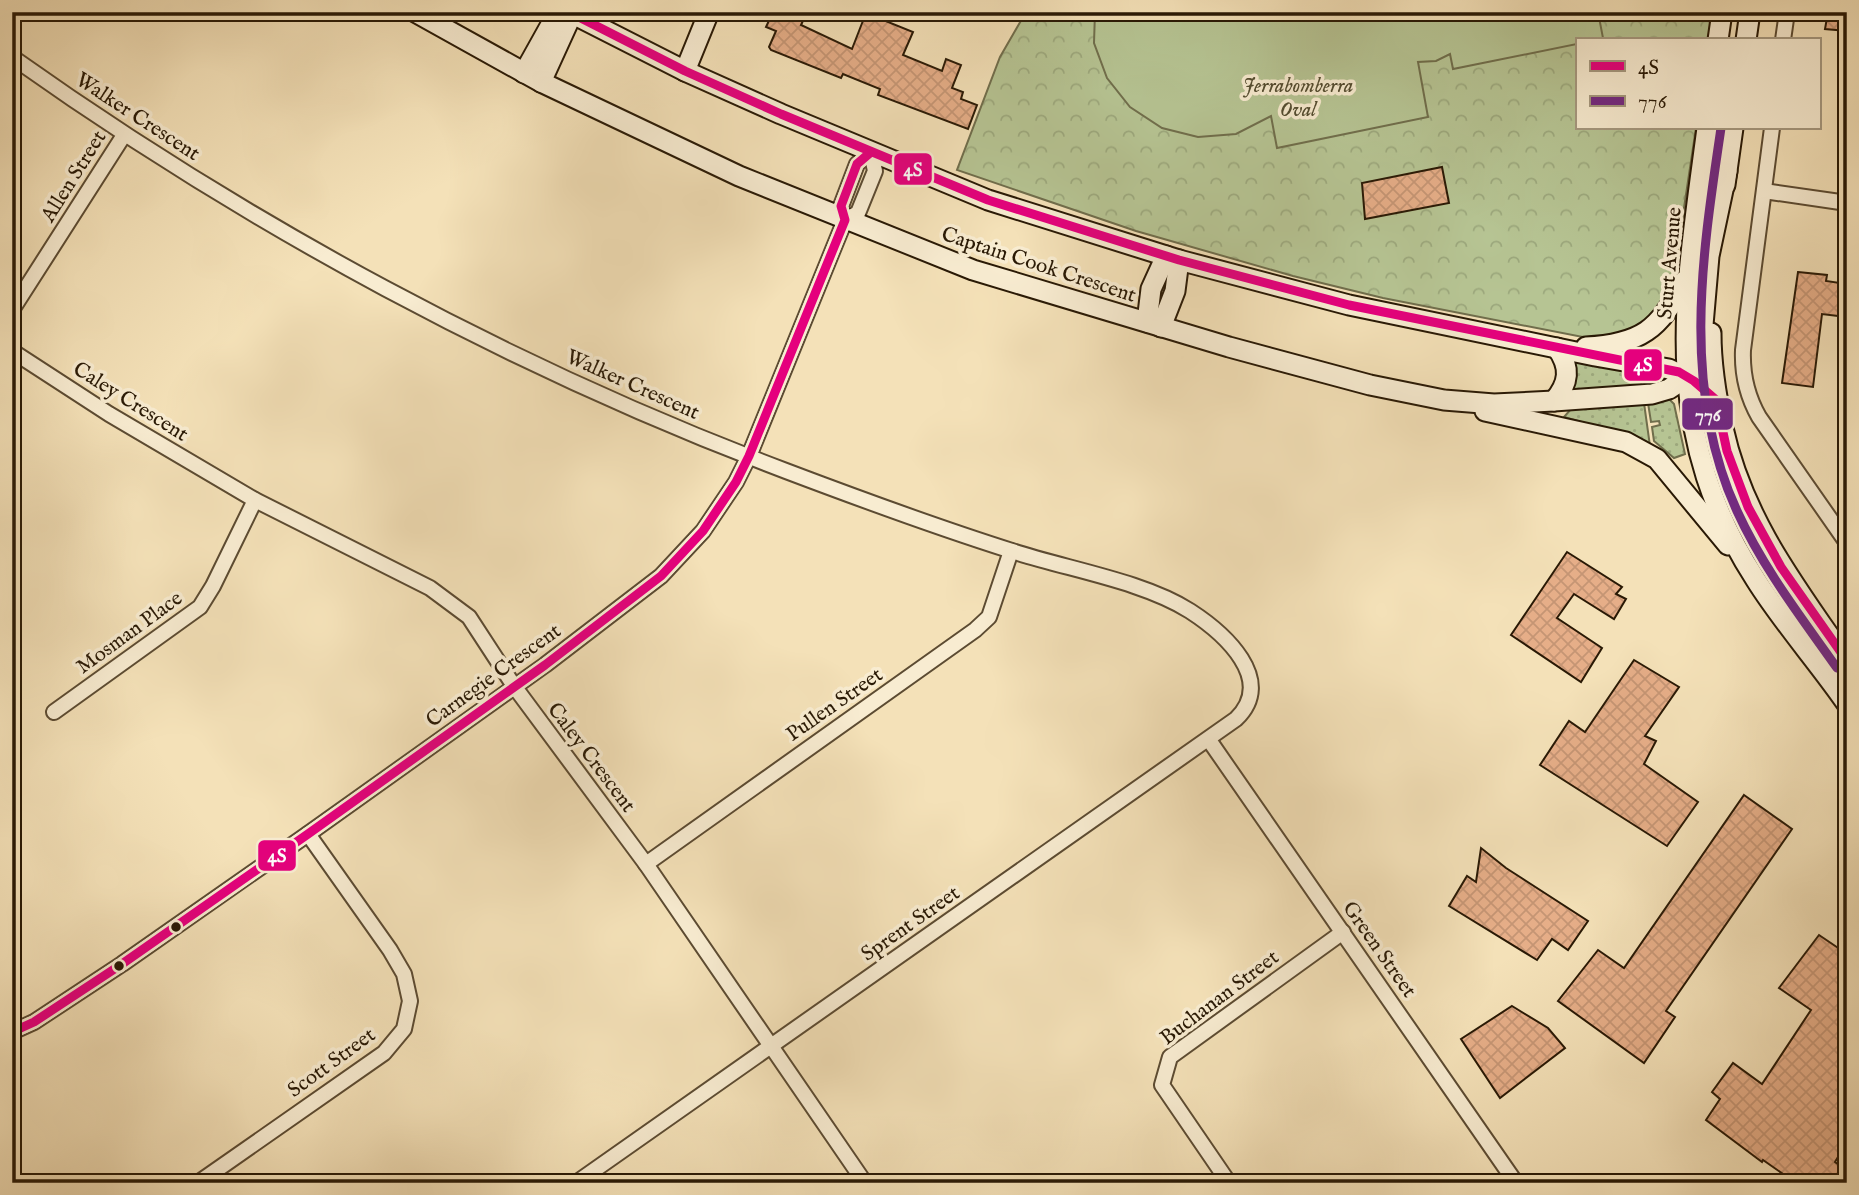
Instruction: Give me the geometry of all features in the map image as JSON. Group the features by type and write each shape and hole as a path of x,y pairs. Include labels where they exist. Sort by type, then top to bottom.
{"main road":[{"name":"Captain Cook Crescent","path":"415,12 533,78 739,176 845,220 973,270 1228,347 1404,393 1460,402 1494,404 1652,394 1670,389 1686,376"},
{"path":"685,71 709,12"},
{"path":"1718,38 1722,12"},
{"path":"1746,38 1750,12"},
{"path":"533,78 566,13 685,71 988,200 1172,258 1349,305 1669,369 1686,376 1716,400"},
{"name":"Sturt Avenue","path":"1707,130 1688,274 1686,376 1696,444 1710,490 1753,576"},
{"path":"1733,130 1712,309 1711,348 1716,400 1727,451 1738,484 1765,539 1781,568 1847,662"},
{"path":"1686,376 1701,348 1706,272 1727,171"},
{"path":"1154,324 1152,289 1172,258"},
{"path":"1557,348 1616,345 1643,335 1666,313 1688,274"},
{"path":"1554,401 1566,385 1568,375 1565,362 1557,348"},
{"path":"1404,393 1618,440 1644,450 1657,459 1753,576 1847,704"}],"street":[{"path":"1783,38 1787,12"},
{"name":"Walker Crescent","path":"12,57 124,135 310,246 481,337 668,424 749,456 1011,551 1145,590 1179,605 1209,625 1230,645 1249,670 1252,686"},
{"path":"1772,130 1743,357 1746,387 1759,417 1847,543"},
{"name":"Allen Street","path":"12,310 124,135"},
{"name":"Carnegie Crescent","path":"12,1032 34,1022 122,964 308,834 661,576 703,531 736,482 749,456 845,220 841,206 857,164 871,152"},
{"path":"1764,191 1847,203"},
{"name":"Caley Crescent","path":"12,351 109,414 255,500 430,587 469,617 514,686 646,864 865,1183"},
{"name":"Mosman Place","path":"54,712 200,607 214,586 255,500"},
{"name":"Pullen Street","path":"646,864 975,630 989,617 1011,551"},
{"name":"Sprent Street","path":"576,1183 1209,740 1241,715 1249,701 1252,686"},
{"name":"Green Street","path":"1209,740 1516,1183"},
{"name":"Scott Street","path":"198,1183 384,1053 404,1029 410,1001 404,974 308,834"},
{"name":"Buchanan Street","path":"1229,1183 1162,1085 1170,1057 1343,932"}],"green space":[{"name":"Jerrabomberra Oval","path":"1026,12 1712,12 1708,38 1576,38 1576,130 1696,130 1672,288 1641,329 1593,339 1383,298 1293,276 1136,231 957,170 1000,57"},
{"name":"Jerrabomberra Oval","path":"1095,12 1598,12 1603,38 1576,38 1576,44 1453,69 1450,54 1436,61 1418,62 1428,117 1277,148 1271,116 1236,134 1198,137 1162,128 1130,107 1107,78 1094,43"},
{"path":"1572,361 1642,370 1641,388 1571,392"},
{"path":"1669,399 1674,404 1685,454 1674,458 1654,441 1652,427 1660,425 1659,421 1651,422 1648,403"},
{"path":"1644,403 1650,446 1627,435 1564,417 1571,409"}],"building":[{"path":"773,12 807,12 801,25 852,49 866,13 913,32 903,55 942,71 946,59 961,65 952,88 963,92 961,99 977,105 968,129 878,95 880,89 843,74 841,78 771,50 769,47 776,31 766,27"},
{"path":"1828,12 1847,12 1847,31 1825,29"},
{"path":"1442,167 1449,203 1365,219 1362,183"},
{"path":"1798,272 1827,275 1826,281 1847,284 1847,317 1822,314 1813,387 1782,383"},
{"path":"1567,552 1622,587 1616,594 1626,599 1614,619 1574,594 1557,618 1602,648 1581,682 1511,635"},
{"path":"1634,660 1679,687 1645,736 1656,741 1644,764 1698,802 1667,846 1540,765 1569,721 1585,732"},
{"path":"1744,795 1792,829 1666,1011 1675,1017 1644,1063 1558,1001 1598,950 1624,968"},
{"path":"1481,848 1506,868 1588,921 1568,950 1552,939 1537,960 1449,906 1467,876 1476,882"},
{"path":"1819,935 1847,954 1847,1142 1835,1162 1847,1171 1847,1183 1796,1183 1763,1160 1762,1162 1706,1120 1720,1099 1712,1092 1733,1063 1762,1084 1811,1010 1779,988"},
{"path":"1512,1006 1548,1028 1565,1048 1500,1098 1461,1039"}],"transit line":[{"name":"4S","path":"569,12 685,71 988,200 1179,260 1349,305 1679,372 1716,400 1727,451 1748,507 1781,567 1847,661"},
{"name":"776","path":"1721,130 1703,273 1702,370 1708,418 1719,465 1747,532 1783,592 1837,668"},
{"name":"4S","path":"12,1032 34,1022 122,964 308,834 545,665 661,576 703,531 736,482 749,456 845,220 841,206 857,164 871,152"}]}
